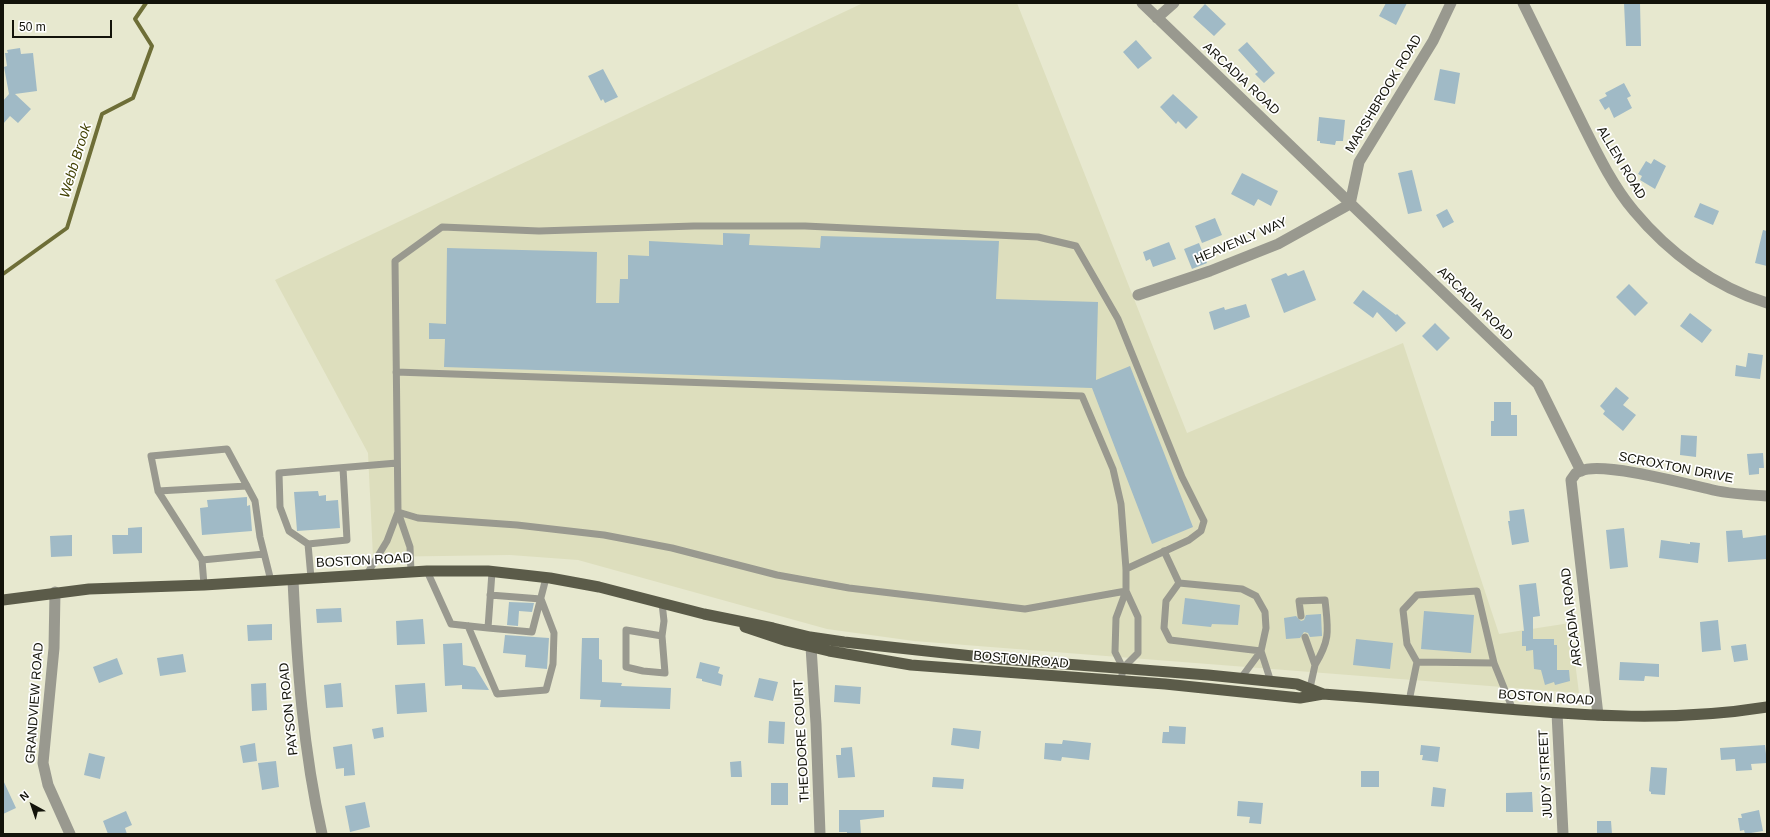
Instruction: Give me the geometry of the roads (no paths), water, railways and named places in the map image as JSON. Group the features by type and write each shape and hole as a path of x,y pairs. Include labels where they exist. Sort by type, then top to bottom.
{"main road":[{"name":"BOSTON ROAD","path":"3,600 55,592 293,580 367,574 427,571 492,572 546,578 600,587 722,618 810,637 883,648 1241,678 1297,684 1323,694"},
{"name":"BOSTON ROAD","path":"722,618 759,633 811,647 861,658 911,666 1121,681 1300,698 1323,694 1598,716 1697,716 1767,708"}],"street":[{"name":"ARCADIA ROAD","path":"1142,3 1538,384 1581,471 1576,473 1571,480 1598,716"},
{"path":"1157,18 1174,3"},
{"name":"MARSHBROOK ROAD","path":"1350,204 1359,162 1372,138 1432,41 1451,3"},
{"name":"ALLEN ROAD","path":"1523,3 1603,164 1634,211 1672,250 1696,268 1739,292 1767,303"},
{"name":"HEAVENLY WAY","path":"1138,295 1210,271 1278,244 1350,204"},
{"name":"SCROXTON DRIVE","path":"1581,471 1586,469 1601,468 1739,494 1767,496"},
{"name":"PAYSON ROAD","path":"293,580 302,711 309,769 322,834"},
{"name":"GRANDVIEW ROAD","path":"55,592 54,648 43,763 48,785 70,834"},
{"name":"THEODORE COURT","path":"811,647 816,724 820,834"},
{"name":"JUDY STREET","path":"1557,713 1563,834"}],"lane":[{"path":"411,572 410,547 398,512 395,261 442,226 539,231 694,226 806,226 1038,238 1076,246 1118,319 1182,477 1204,521 1201,531 1189,540 1126,568"},
{"path":"396,372 1082,396 1113,469 1121,504 1126,568 1126,592 1116,618 1115,652 1123,668 1121,681"},
{"path":"204,585 202,560 158,491 151,456 227,449 256,501 260,537 271,581"},
{"path":"343,468 347,540 308,544 289,531 280,507 279,473 397,463"},
{"path":"158,491 247,486"},
{"path":"367,574 387,541 398,512"},
{"path":"398,512 418,518 517,525 604,535 672,548 705,558 777,575 849,588 1025,609 1126,592"},
{"path":"308,544 311,578"},
{"path":"1164,551 1179,583"},
{"path":"202,560 264,554"},
{"path":"427,571 451,624 532,632 546,578"},
{"path":"488,628 492,572"},
{"path":"1179,583 1166,601 1164,628 1170,640 1261,651"},
{"path":"1179,583 1242,589 1256,596 1264,612 1266,628 1261,651 1241,678"},
{"path":"1410,701 1417,662 1407,644 1403,610 1417,595 1476,591 1494,663 1513,710"},
{"path":"1123,668 1138,653 1138,617 1126,592"},
{"path":"490,595 540,598"},
{"path":"468,626 498,694 546,690 553,664 554,633 540,598"},
{"path":"1301,616 1299,601 1325,600 1329,632 1325,648 1315,665 1310,688"},
{"path":"662,603 664,621 662,636 665,673 643,672 626,668 626,630 662,636"},
{"path":"1305,637 1315,665"},
{"path":"1261,651 1270,682"},
{"path":"1417,662 1494,663"}],"waterway":[{"name":"Webb Brook","path":"3,274 67,228 102,114 133,98 152,46 135,19 146,3"}]}
